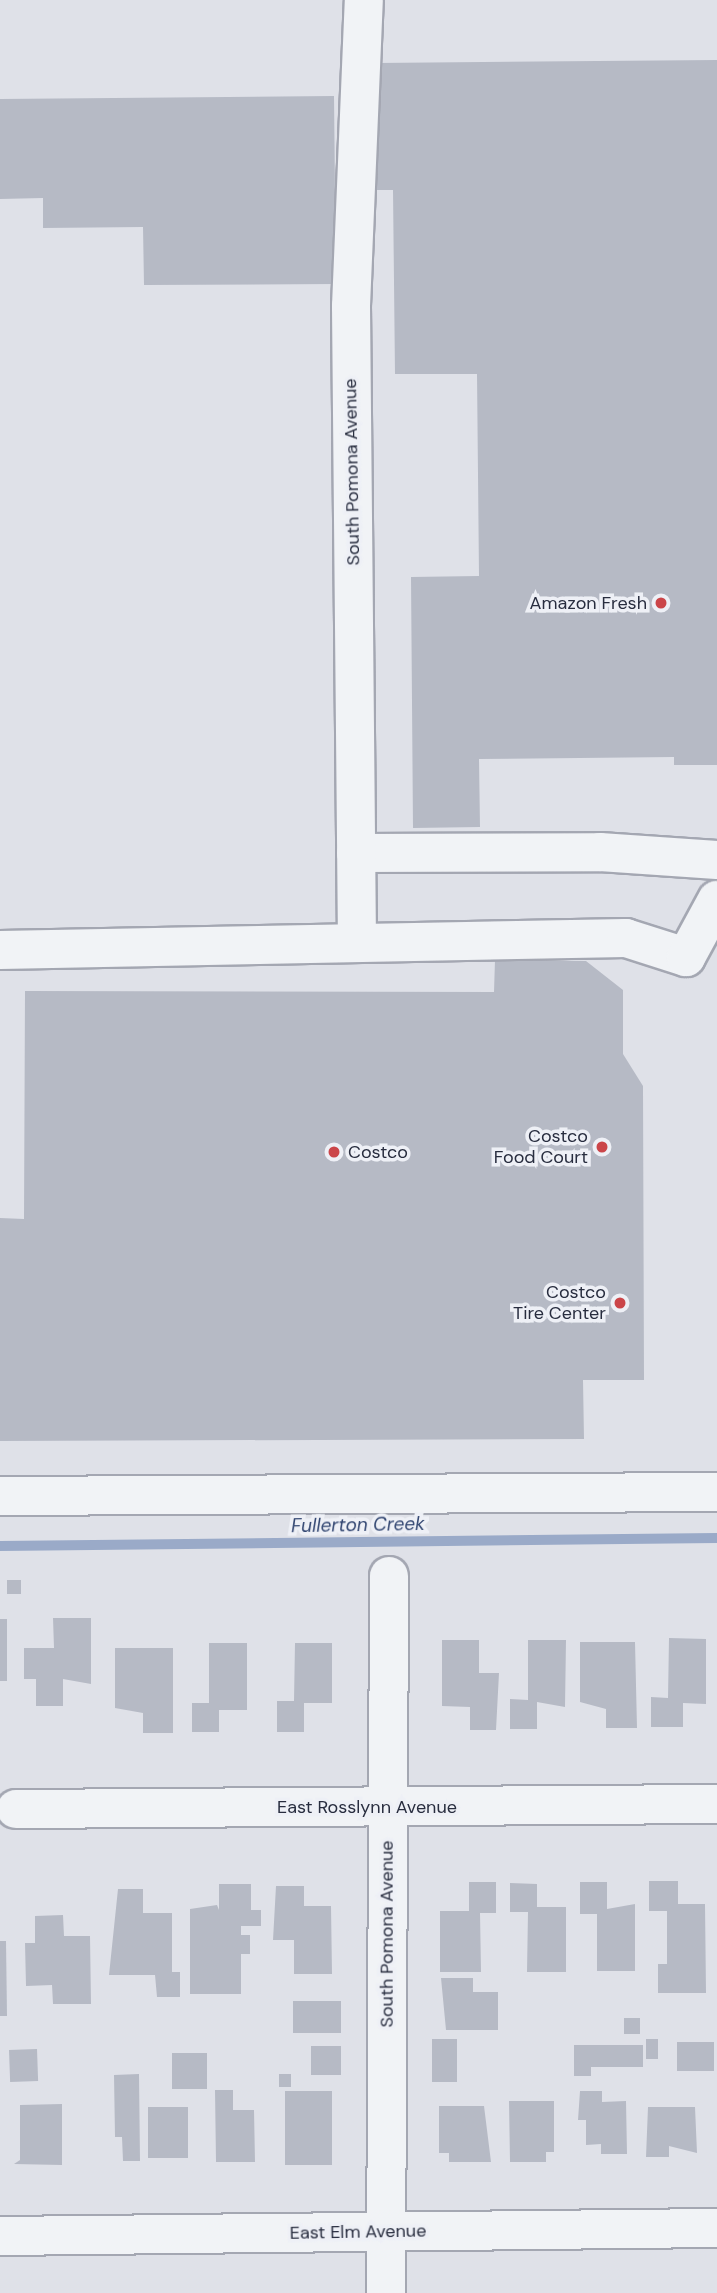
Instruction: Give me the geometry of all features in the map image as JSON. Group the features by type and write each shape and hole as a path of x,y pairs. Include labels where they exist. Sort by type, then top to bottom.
{"street":[{"name":"South Pomona Avenue","path":"357,943 351,306 364,0"},
{"path":"356,853 600,852 717,860"},
{"path":"0,950 626,938 686,957 717,900"},
{"path":"0,1496 717,1492"},
{"name":"South Pomona Avenue","path":"386,2293 389,1576"},
{"name":"East Rosslynn Avenue","path":"16,1810 717,1804"},
{"name":"East Elm Avenue","path":"0,2236 717,2228"}],"building":[{"path":"717,60 717,765 674,765 674,757 479,759 480,827 413,828 411,577 479,576 477,374 395,374 393,190 377,190 376,63"},
{"path":"334,96 336,284 144,285 143,227 43,228 43,198 0,199 0,99"},
{"name":"Costco","path":"495,960 586,961 623,990 623,1054 643,1086 644,1380 583,1380 584,1439 0,1441 0,1218 24,1219 25,991 494,992"},
{"path":"7,1580 21,1580 21,1594 7,1594"},
{"path":"53,1618 91,1618 91,1684 63,1679 63,1706 36,1706 36,1679 24,1679 24,1648 54,1648"},
{"path":"0,1619 7,1619 7,1681 0,1681"},
{"path":"669,1638 706,1639 706,1704 683,1703 683,1727 651,1727 651,1697 668,1698"},
{"path":"442,1640 479,1640 479,1673 499,1673 496,1730 470,1730 470,1707 442,1706"},
{"path":"528,1640 566,1640 565,1707 537,1702 537,1729 510,1729 510,1699 528,1700"},
{"path":"580,1642 635,1642 637,1728 606,1728 606,1709 580,1702"},
{"path":"209,1643 247,1643 247,1710 219,1710 219,1732 192,1732 192,1703 209,1703"},
{"path":"295,1643 332,1643 332,1703 304,1703 304,1732 277,1732 277,1701 294,1701"},
{"path":"115,1648 173,1648 173,1733 143,1733 143,1713 115,1708"},
{"path":"649,1881 678,1881 678,1904 705,1904 706,1993 658,1993 658,1964 667,1964 667,1911 649,1911"},
{"path":"469,1882 496,1882 496,1913 480,1913 481,1972 440,1972 440,1911 469,1911"},
{"path":"580,1882 607,1882 607,1909 635,1904 635,1971 597,1971 597,1914 580,1914"},
{"path":"510,1883 537,1884 537,1907 566,1907 566,1972 527,1972 528,1912 510,1912"},
{"path":"219,1884 251,1884 251,1910 261,1910 261,1926 241,1926 241,1935 250,1935 250,1954 241,1954 241,1994 190,1994 190,1909 217,1905 219,1910"},
{"path":"276,1886 304,1886 304,1906 331,1906 332,1974 294,1974 294,1940 273,1940"},
{"path":"118,1889 143,1889 143,1913 172,1913 172,1972 180,1972 180,1997 157,1997 155,1975 109,1975"},
{"path":"63,1915 64,1936 90,1936 91,2004 53,2004 52,1985 26,1986 25,1943 35,1943 35,1916"},
{"path":"0,1941 6,1941 7,2016 0,2016"},
{"path":"441,1978 473,1978 473,1992 498,1992 498,2030 446,2030"},
{"path":"293,2001 341,2001 341,2033 293,2033"},
{"path":"624,2018 640,2018 640,2034 624,2034"},
{"path":"432,2039 457,2039 457,2082 432,2082"},
{"path":"646,2039 658,2039 658,2059 646,2059"},
{"path":"677,2042 714,2042 714,2071 677,2071"},
{"path":"574,2045 643,2045 643,2067 591,2067 591,2076 574,2076"},
{"path":"311,2046 341,2046 341,2075 311,2075"},
{"path":"37,2049 38,2081 10,2082 9,2050"},
{"path":"172,2053 207,2053 207,2089 172,2089"},
{"path":"139,2074 140,2161 123,2161 122,2137 115,2137 114,2075"},
{"path":"279,2074 291,2074 291,2087 279,2087"},
{"path":"215,2090 233,2090 233,2110 254,2110 255,2162 216,2162"},
{"path":"285,2091 332,2091 332,2165 285,2165"},
{"path":"580,2091 602,2091 602,2102 626,2101 627,2154 601,2154 601,2144 586,2145 586,2120 578,2120"},
{"path":"509,2101 554,2101 554,2152 546,2152 546,2162 510,2162"},
{"path":"62,2104 62,2165 14,2164 20,2160 20,2105"},
{"path":"439,2106 484,2106 491,2162 449,2162 449,2153 439,2153"},
{"path":"148,2107 188,2107 188,2158 148,2158"},
{"path":"648,2107 695,2107 697,2153 669,2146 669,2157 646,2157"}],"waterway":[{"name":"Fullerton Creek","path":"0,1546 717,1538"}],"place":[{"name":"Amazon Fresh","path":"661,603"},
{"name":"Costco Food Court","path":"602,1147"},
{"name":"Costco","path":"334,1152"},
{"name":"Costco Tire Center","path":"620,1303"}]}
